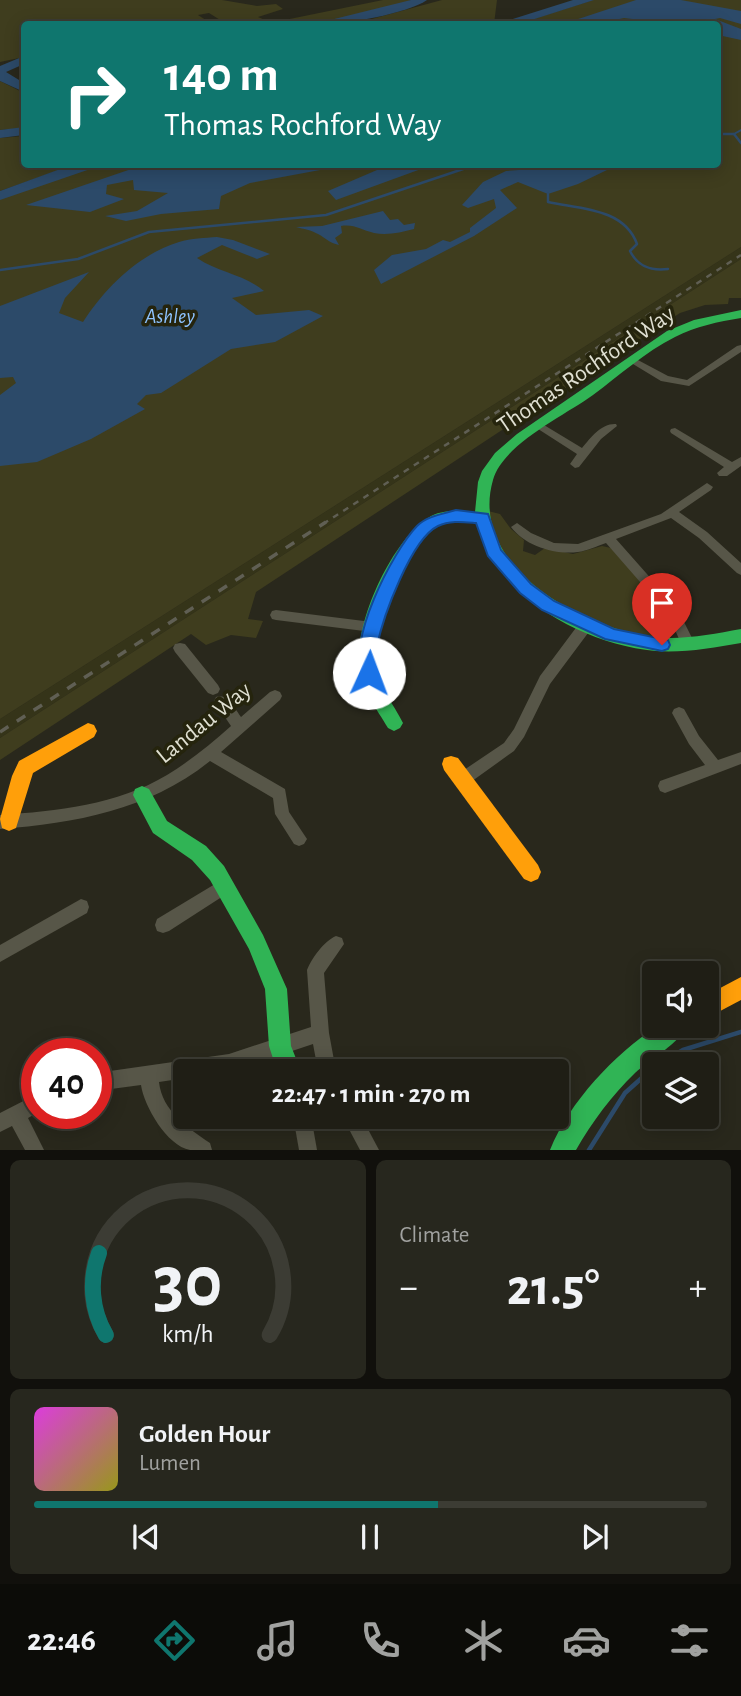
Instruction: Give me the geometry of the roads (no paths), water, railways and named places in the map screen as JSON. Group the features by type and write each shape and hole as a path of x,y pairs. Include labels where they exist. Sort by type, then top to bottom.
{"street":[{"name":"Thomas Rochford Way","path":"741,314 682,328 633,361 539,425 503,454 492,468 482,490 482,518 494,552 513,576 542,601 586,625 638,642 688,644 741,636"},
{"path":"633,361 671,381 689,383 740,348"},
{"path":"539,425 583,453"},
{"path":"575,464 612,426"},
{"path":"675,430 732,467"},
{"path":"516,527 534,540 563,549 579,548 672,513 707,487"},
{"path":"672,513 703,535 741,570"},
{"path":"394,723 369,673 367,653 372,627 387,586 422,530 442,518 482,518"},
{"path":"608,538 673,611 688,644"},
{"path":"276,615 372,627"},
{"path":"463,779 509,747 519,733 545,680 586,625"},
{"path":"180,648 239,726"},
{"name":"Landau Way","path":"4,822 93,812 142,795 177,777 275,696"},
{"path":"679,713 694,740 716,768"},
{"path":"4,822 26,767 88,731"},
{"path":"209,753 281,794 282,814 299,839"},
{"path":"665,786 741,758"},
{"path":"451,764 531,872"},
{"path":"142,795 160,827 199,853 225,886 256,942 276,989 280,1046 285,1059"},
{"path":"163,925 225,886"},
{"path":"0,954 81,907"},
{"path":"325,1059 315,970 336,944"},
{"path":"719,1002 738,995"},
{"path":"112,1080 229,1063 320,1033"},
{"path":"562,1150 582,1113 613,1075 656,1038"},
{"path":"149,1075 149,1091 156,1110 203,1150"},
{"path":"8,1119 35,1150"},
{"path":"304,1129 308,1150"},
{"path":"358,1129 370,1150"}],"water":[{"path":"573,0 594,0 528,21 506,21"},
{"path":"636,0 681,0 741,11 741,24 720,18 715,19 720,21 649,21 624,18 610,21 572,21"},
{"path":"721,21 741,29 741,40 721,36"},
{"path":"63,168 93,168 0,200 0,191"},
{"path":"134,168 331,168 250,183 221,196 219,209 161,214 126,221 105,216 137,211 168,193 134,190 133,180 107,185 106,194 124,199 90,212 26,205"},
{"path":"373,168 424,168 336,200 328,191 377,170"},
{"path":"549,168 607,170 548,194 518,182 500,190 517,208 474,236 381,284 374,270 392,255 426,249 443,240 450,242 470,232 470,228 496,208 494,199 468,208 462,205 483,182 506,171"},
{"path":"383,211 390,220 398,219 404,225 415,223 414,229 384,234 341,226 342,233 335,238 339,245 296,227 322,226"},
{"name":"Ashley","path":"217,237 270,254 257,259 222,245 197,258 264,291 232,298 256,315 309,310 323,316 275,342 231,349 161,393 146,395 137,404 145,409 91,439 37,462 0,466 0,395 16,383 13,377 0,378 0,306 89,272 65,298 59,313 83,322 112,285 150,255 184,241"}],"waterway":[{"path":"337,21 371,15 422,0"},
{"path":"21,61 0,70 0,76 21,86"},
{"path":"734,134 741,130"},
{"path":"0,134 21,131"},
{"path":"721,134 734,134"},
{"path":"734,134 741,143"},
{"path":"0,270 78,259 149,232 326,215 466,168"},
{"path":"548,194 548,202 600,212 622,223 637,244 630,251 637,261 651,268 668,269"},
{"path":"680,1052 741,1032"},
{"path":"589,1150 625,1093 642,1078"}],"railway":[{"path":"323,524 741,255"},
{"path":"0,732 326,522"}]}
